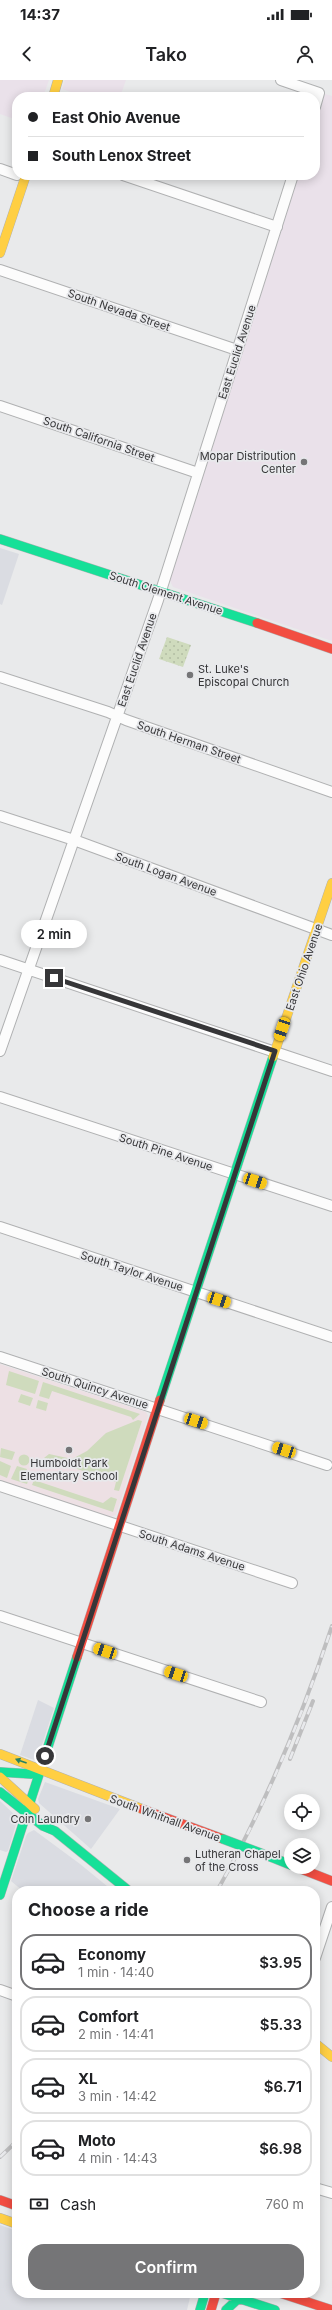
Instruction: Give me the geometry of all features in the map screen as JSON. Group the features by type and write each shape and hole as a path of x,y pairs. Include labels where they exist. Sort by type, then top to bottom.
{"street":[{"path":"54,92 58,80"},
{"path":"281,80 316,92"},
{"path":"0,169 12,173"},
{"path":"0,253 21,180"},
{"path":"138,180 277,227"},
{"name":"East Euclid Avenue","path":"0,1052 161,590 291,180"},
{"name":"South Nevada Street","path":"0,270 238,350"},
{"name":"South California Street","path":"0,406 198,473"},
{"name":"South Clement Avenue","path":"0,539 161,590 332,649"},
{"name":"South Herman Street","path":"0,677 117,716 332,792"},
{"name":"South Logan Avenue","path":"0,816 74,840 332,934"},
{"name":"East Ohio Avenue","path":"0,1895 195,1292 332,883"},
{"path":"0,960 332,1070"},
{"name":"South Pine Avenue","path":"0,1097 332,1206"},
{"name":"South Taylor Avenue","path":"0,1228 332,1337"},
{"name":"South Quincy Avenue","path":"0,1357 327,1465"},
{"name":"South Adams Avenue","path":"0,1486 292,1583"},
{"path":"0,1616 261,1702"},
{"name":"South Whitnall Avenue","path":"0,1754 32,1766 40,1772 284,1862"},
{"name":"South Whitnall Avenue","path":"0,1772 31,1774 40,1772"},
{"path":"0,1777 48,1821 55,1831 123,1886"},
{"path":"0,1792 26,1814 43,1826 55,1831"},
{"path":"314,1874 332,1881"},
{"path":"320,1943 332,1907"},
{"path":"0,1990 12,1994"},
{"path":"320,2047 332,2057"},
{"path":"320,2189 332,2193"},
{"path":"0,2200 12,2204"},
{"path":"0,2218 12,2222"},
{"path":"200,2310 204,2298"},
{"path":"211,2310 215,2298"},
{"path":"226,2310 239,2298 275,2310"},
{"path":"295,2298 332,2310"}],"shaded area":[{"path":"0,80 49,80 45,92 12,92 12,118 0,114"},
{"path":"65,80 126,80 122,92 71,92 62,89"},
{"path":"325,94 332,96 332,641 173,587 170,581 297,180 320,180 320,110"},
{"path":"0,548 19,554 2,605 0,604"},
{"name":"Humboldt Park Elementary School","path":"0,1364 146,1412 148,1416 116,1515 110,1517 0,1480"},
{"path":"38,1700 54,1708 38,1757 34,1760 20,1755"},
{"path":"45,1782 120,1809 91,1849 39,1803 38,1799"},
{"path":"0,1801 18,1818 8,1851 6,1852 0,1850"},
{"path":"34,1830 107,1886 17,1886 11,1881 28,1833"},
{"path":"0,2225 12,2229 12,2298 190,2298 187,2310 0,2310"}],"green space":[{"path":"167,637 191,645 183,667 159,659"},
{"path":"9,1371 39,1381 35,1394 6,1385"},
{"path":"43,1382 140,1414 133,1420 131,1417 52,1391 49,1399 39,1396"},
{"path":"21,1394 33,1398 30,1406 18,1402"},
{"path":"38,1400 48,1403 46,1411 36,1408"},
{"path":"138,1420 142,1421 119,1491 114,1490 116,1482 44,1458 49,1454 72,1459 87,1451 106,1433"},
{"path":"1,1448 15,1452 12,1460 0,1457"},
{"path":"22,1455 26,1455 28,1456 28,1464 22,1465 19,1462 19,1458"},
{"path":"0,1461 11,1466 7,1478 0,1475"},
{"path":"17,1466 27,1469 24,1477 29,1478 27,1484 11,1479"},
{"path":"34,1480 103,1503 111,1497 117,1499 113,1512 32,1485"}],"railway":[{"path":"220,1886 267,1794 308,1695 332,1626"},
{"path":"290,1759 313,1701"},
{"path":"0,2157 12,2146"}],"traffic: fast":[{"path":"0,539 257,623"},
{"path":"160,1400 273,1057"},
{"path":"0,1895 77,1657"},
{"path":"0,1772 31,1774 40,1771"},
{"path":"0,1792 43,1826 55,1831 123,1886"},
{"path":"223,1839 271,1857"},
{"path":"271,1857 284,1862"},
{"path":"200,2310 204,2298"},
{"path":"238,2298 275,2310"},
{"path":"226,2310 239,2298"}],"traffic: slow":[{"path":"54,92 58,80"},
{"path":"0,253 24,180"},
{"path":"273,1057 332,883"},
{"path":"0,1754 142,1809"},
{"path":"0,1777 35,1809"},
{"path":"320,2047 332,2057"},
{"path":"0,2218 12,2222"}],"traffic: jam":[{"path":"257,623 332,649"},
{"path":"77,1657 160,1400"},
{"path":"142,1809 223,1839"},
{"path":"314,1874 332,1881"},
{"path":"0,2200 12,2204"},
{"path":"211,2310 215,2298"},
{"path":"295,2298 332,2310"}],"place":[{"name":"Mopar Distribution Center","path":"304,462"},
{"name":"St. Luke's Episcopal Church","path":"190,675"},
{"name":"Humboldt Park Elementary School","path":"69,1450"},
{"name":"Coin Laundry","path":"88,1819"},
{"name":"Lutheran Chapel of the Cross","path":"187,1860"}],"route":[{"path":"45,1756 226,1197 275,1051 54,978"}]}
